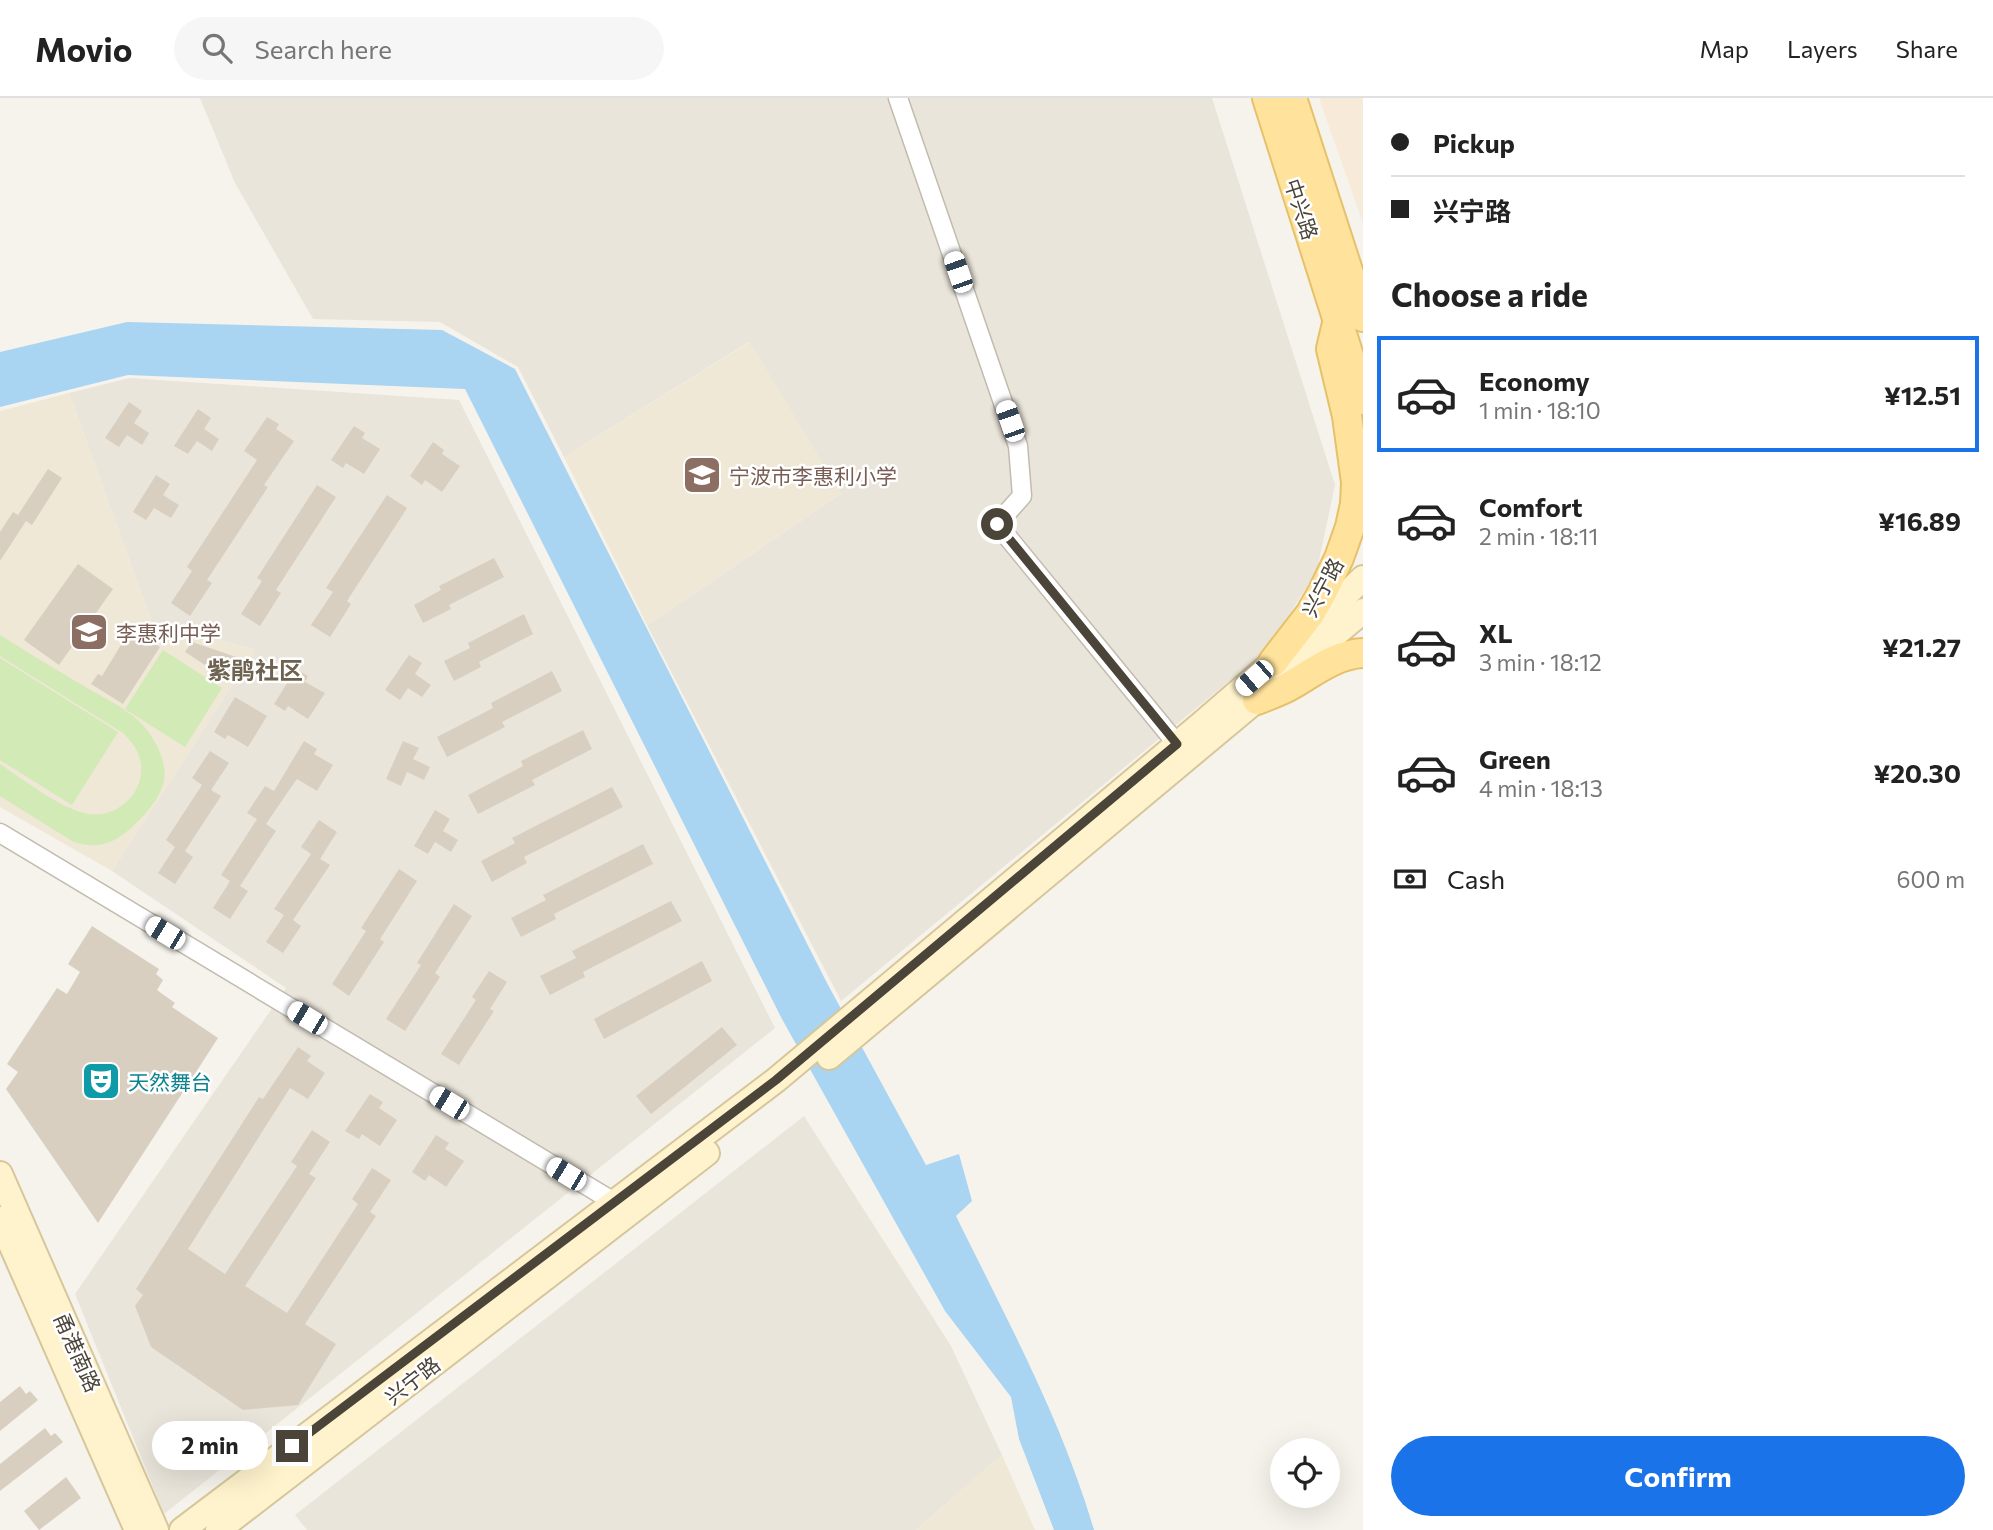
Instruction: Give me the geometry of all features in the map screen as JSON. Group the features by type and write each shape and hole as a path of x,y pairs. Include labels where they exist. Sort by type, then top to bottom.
{"main road":[{"name":"中兴路","path":"1267,98 1351,318"},
{"name":"中兴路","path":"1292,98 1351,318 1363,400"},
{"name":"中兴路","path":"1351,318 1331,349 1347,416 1356,482 1355,504"},
{"name":"兴宁路","path":"1273,662 1310,614 1323,591 1346,537 1355,504"},
{"name":"兴宁路","path":"908,982 1273,662 1363,578"},
{"name":"兴宁路","path":"218,1530 781,1086 1258,700 1363,611"},
{"name":"兴宁路","path":"1258,700 1341,658 1363,653"},
{"name":"兴宁路","path":"182,1530 614,1202 781,1086"},
{"name":"甬港南路","path":"0,1174 156,1530"},
{"name":"甬港南路","path":"0,1219 137,1530"}],"street":[{"path":"898,98 1018,446 1022,496 997,524 1177,744"},
{"path":"0,833 614,1202"}],"shaded area":[{"path":"200,98 1212,98 1335,485 1317,570 1268,649 841,1001 647,625 841,494 749,342 564,457 518,367 440,322 313,319 235,183"},
{"path":"1319,98 1363,98 1363,223"},
{"name":"宁波市李惠利小学","path":"750,342 841,494 647,625 564,457"},
{"path":"129,378 459,400 775,1028 164,1514 75,1294 286,988 112,871 255,650 204,635 154,628 69,393"},
{"name":"李惠利中学","path":"69,393 154,628 204,635 255,650 112,871 0,807 0,411"},
{"path":"804,1116 951,1346 1002,1455 916,1530 307,1530 295,1515"},
{"path":"1002,1455 1035,1530 916,1530"}],"green space":[{"path":"0,635 133,716 156,745 165,772 162,787 148,811 113,841 89,845 72,841 0,796 0,764 63,805 84,813 106,813 116,810 132,796 141,776 141,765 135,748 123,733 0,656"},
{"path":"163,650 222,688 185,747 125,709"},
{"path":"0,658 118,732 72,805 0,760"}],"water":[{"path":"127,322 442,330 515,369 827,983 926,1165 959,1154 972,1201 956,1216 1049,1409 1081,1489 1094,1530 1054,1530 1019,1439 1011,1397 945,1311 782,1019 465,389 128,375 0,407 0,352"}],"building":[{"path":"129,402 142,411 134,423 149,433 142,445 127,435 119,447 105,438"},
{"path":"198,409 211,418 204,429 219,439 212,451 197,441 188,454 174,446"},
{"path":"267,417 279,424 276,429 294,441 264,485 268,487 207,580 212,583 190,616 171,603 192,571 187,567 257,460 244,451"},
{"path":"354,426 365,433 362,438 380,449 364,474 346,463 343,468 331,460"},
{"path":"433,442 444,450 442,454 460,466 442,492 425,480 422,485 410,476"},
{"path":"48,469 62,478 32,525 26,521 0,561 0,532 13,512 18,515"},
{"path":"156,475 170,484 163,495 179,505 171,518 154,508 146,520 133,512"},
{"path":"317,485 336,497 276,590 281,593 260,626 241,614 262,581 257,578"},
{"path":"387,495 407,508 347,601 351,604 330,637 311,625 333,592 326,588"},
{"path":"494,558 504,577 449,605 451,609 423,623 414,605 441,590 439,586"},
{"path":"78,564 113,589 59,665 24,640"},
{"path":"524,614 533,634 479,662 481,667 454,681 444,661 470,648 468,643"},
{"path":"127,626 160,647 123,704 91,684 98,674 102,676 124,640 120,637"},
{"path":"192,642 245,660 231,682 185,652"},
{"path":"409,655 422,663 415,674 431,685 422,697 408,688 400,700 385,690"},
{"path":"296,669 308,676 305,682 325,693 308,719 288,706 285,711 274,704"},
{"path":"552,671 562,691 502,722 505,727 447,757 437,737 493,708 491,703"},
{"path":"235,697 267,716 248,747 228,735 225,739 214,732"},
{"path":"583,730 592,749 532,780 535,785 478,814 468,795 523,766 521,761"},
{"path":"304,741 317,749 314,754 333,765 317,791 297,779 266,824 276,831 240,886 248,891 230,919 213,908 230,881 221,875 257,819 247,813 265,786 274,791"},
{"path":"403,741 419,748 413,759 430,767 424,780 407,772 401,786 386,779"},
{"path":"210,751 229,763 211,790 221,796 185,851 193,857 175,884 158,873 175,847 166,840 202,785 192,778"},
{"path":"612,787 623,807 524,857 527,863 492,882 481,861 515,843 512,838"},
{"path":"435,810 450,819 443,831 458,840 451,852 435,842 428,854 414,846"},
{"path":"319,820 337,832 320,859 330,865 293,920 301,926 283,953 266,942 284,915 274,909 311,854 301,847"},
{"path":"643,844 653,864 554,914 556,919 521,937 511,918 546,900 543,895"},
{"path":"399,869 417,881 380,939 384,942 349,996 332,984 366,931 361,928"},
{"path":"671,901 682,921 583,972 585,977 550,995 540,976 576,958 572,951"},
{"path":"454,904 472,916 435,973 440,977 405,1031 386,1019 421,965 417,963"},
{"name":"天然舞台","path":"92,926 159,969 156,974 163,980 157,990 175,1003 172,1007 218,1038 98,1223 6,1089 18,1072 7,1064 57,988 67,994 80,972 68,964"},
{"path":"702,961 712,981 604,1039 594,1019"},
{"path":"489,971 507,982 490,1009 494,1011 459,1065 441,1054 476,1000 472,997"},
{"path":"722,1027 737,1045 651,1114 636,1096"},
{"path":"298,1047 311,1056 307,1061 325,1073 308,1099 290,1088 188,1249 225,1274 297,1166 291,1162 312,1130 330,1142 309,1174 316,1178 245,1286 287,1313 358,1204 352,1199 372,1168 391,1180 370,1212 376,1216 305,1324 336,1344 298,1405 243,1410 151,1347 135,1306 143,1295 136,1289 259,1097 263,1099"},
{"path":"370,1094 383,1102 379,1108 397,1120 380,1146 362,1134 359,1139 345,1131"},
{"path":"436,1135 449,1143 445,1149 464,1161 446,1187 429,1175 425,1181 412,1172"},
{"path":"20,1386 26,1394 30,1391 38,1400 0,1431 0,1402"},
{"path":"45,1428 51,1436 55,1433 63,1442 0,1491 0,1464"},
{"path":"66,1477 81,1498 39,1530 24,1511"}],"place":[{"name":"宁波市李惠利小学","path":"702,475"},
{"name":"李惠利中学","path":"89,632"},
{"name":"天然舞台","path":"101,1081"}],"district":[{"name":"紫鹃社区","path":"255,669"}],"route":[{"path":"292,1446 776,1080 1177,744 997,524"}]}
